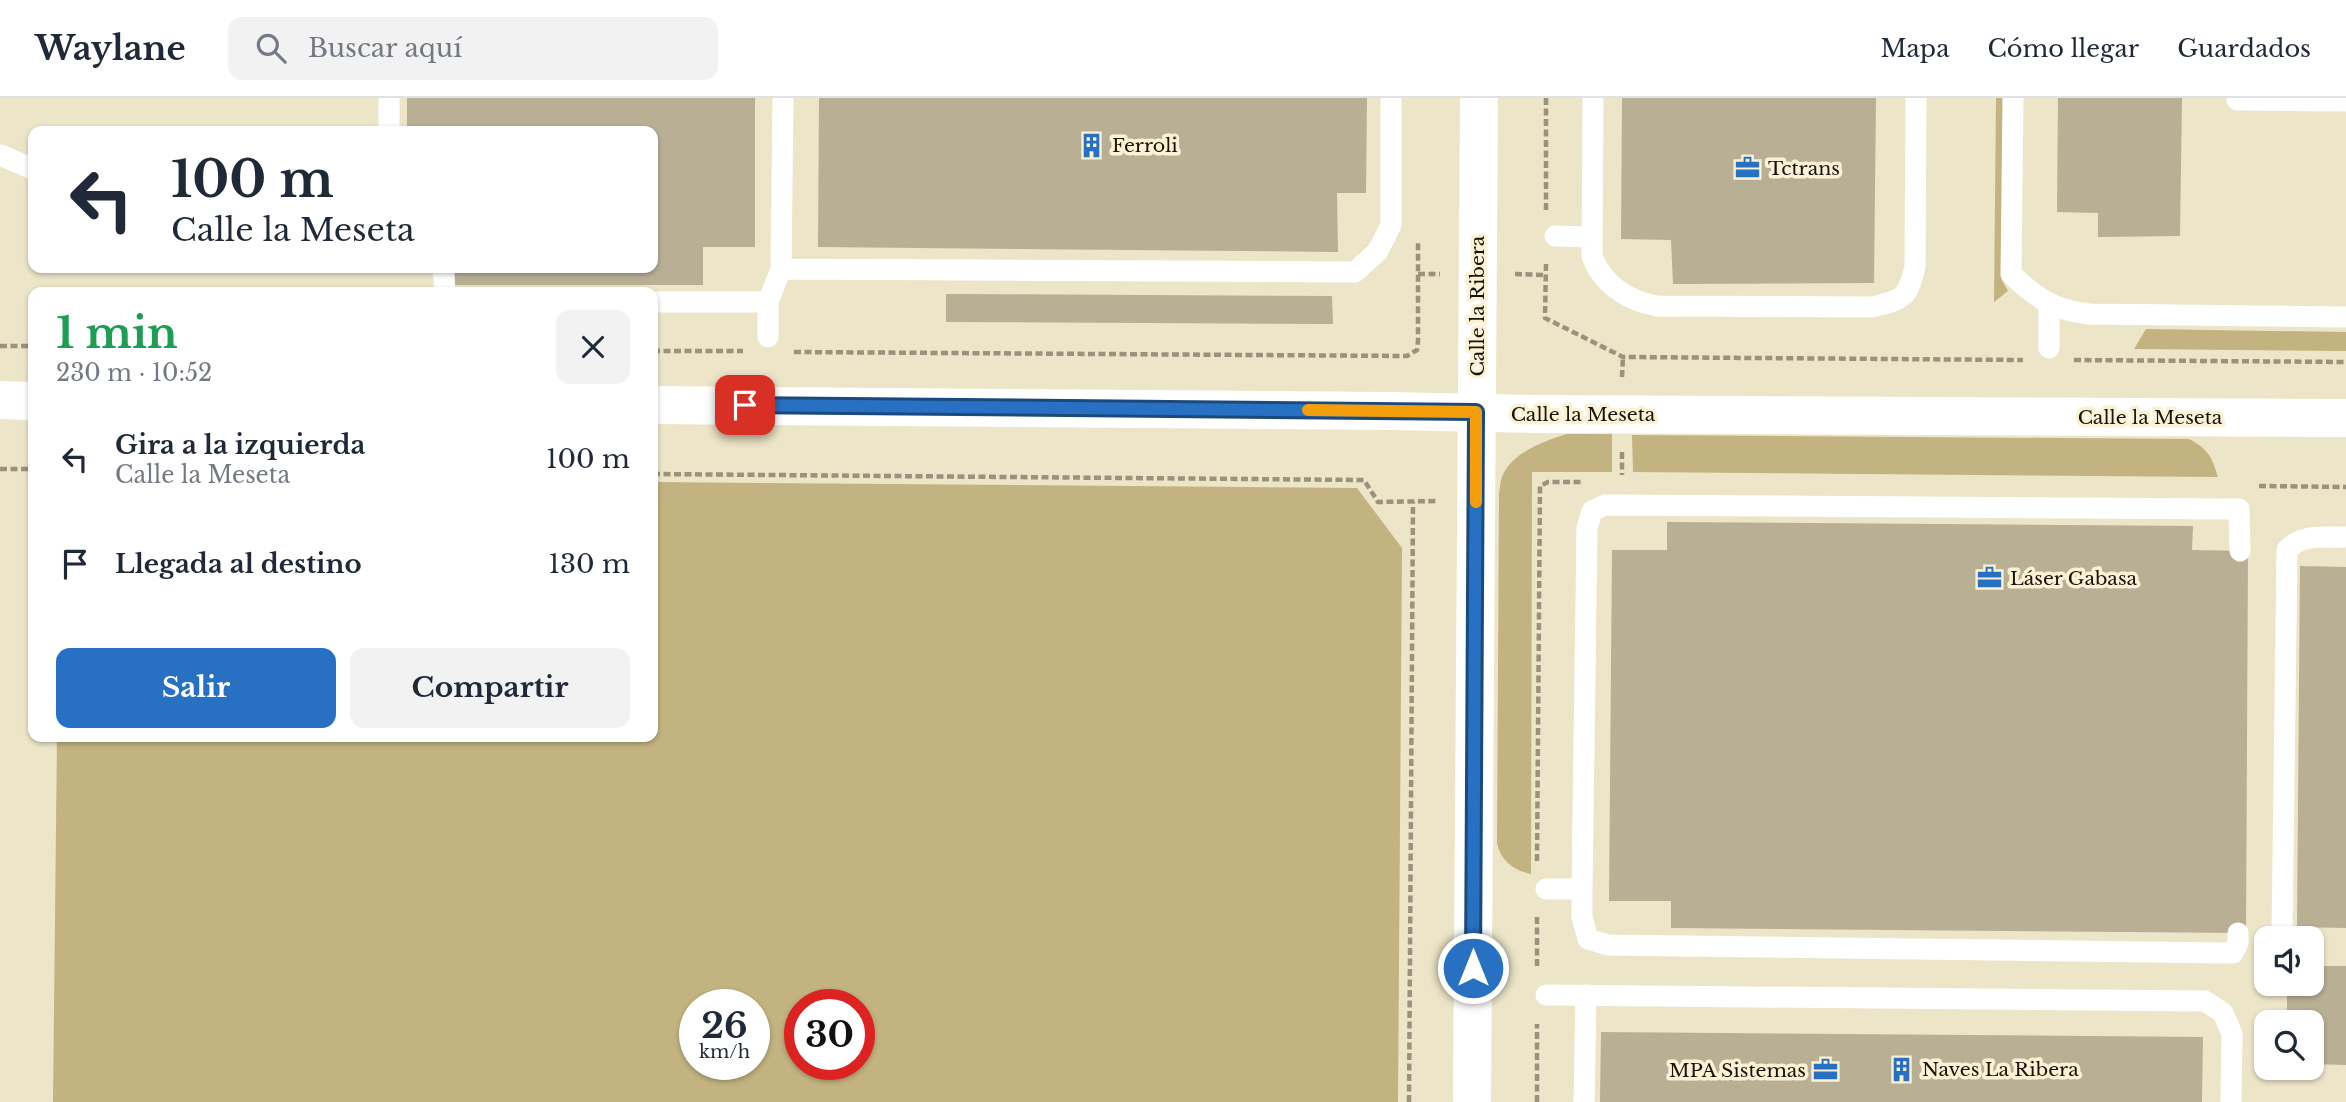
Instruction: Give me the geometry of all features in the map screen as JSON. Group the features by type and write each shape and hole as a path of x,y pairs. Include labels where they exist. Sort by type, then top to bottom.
{"street":[{"name":"Calle la Ribera","path":"1472,1102 1479,98"},
{"path":"0,400 28,401"},
{"name":"Calle la Meseta","path":"658,405 2346,418"}],"lane":[{"path":"389,98 389,126"},
{"path":"768,347 768,302 781,269 783,98"},
{"path":"781,269 1355,272 1378,251 1391,225 1400,133 1391,98"},
{"path":"1593,98 1592,256 1596,267 1615,289 1638,303 1657,306 1872,307 1893,302 1909,291 1915,267 1916,98"},
{"path":"2013,98 2011,274 2049,305 2070,312 2089,314 2346,317"},
{"path":"2237,100 2346,101"},
{"path":"0,155 28,167"},
{"path":"1555,236 1592,237"},
{"path":"658,302 768,302"},
{"path":"2049,305 2049,348"},
{"path":"2238,933 2238,943 2233,953 1608,945 1588,939 1582,917 1582,889 1587,528 1592,511 1605,505 2239,501 2240,551"},
{"path":"2282,926 2287,550 2294,542 2304,538 2346,537"},
{"path":"1542,882 1582,889"},
{"path":"1546,995 2205,1001 2223,1013 2232,1034 2231,1102"},
{"path":"1584,1102 1586,995"}],"path":[{"path":"658,351 768,347 1407,356 1417,350 1418,341 1418,235"},
{"path":"0,346 28,346"},
{"path":"0,469 28,469"},
{"path":"658,474 1364,480 1378,502 1445,501"},
{"path":"1542,882 1540,486 1548,482 1585,482"},
{"path":"1409,1102 1413,502"}],"shaded area":[{"path":"1996,98 2004,98 2002,280 2008,291 1994,302"},
{"path":"2146,329 2346,332 2346,351 2134,349"},
{"path":"1567,434 1612,434 1612,472 1532,472 1531,874 1509,864 1501,855 1497,843 1499,494 1502,477 1513,461 1539,444"},
{"path":"1632,435 2189,439 2208,454 2218,477 1633,472"},
{"path":"658,482 1357,488 1402,548 1398,1102 53,1102 57,742 658,742"}],"building":[{"path":"407,98 755,98 755,247 703,247 703,285 455,285 455,273 658,273 658,126 407,126"},
{"name":"Ferroli","path":"819,98 1367,98 1366,193 1337,193 1338,252 818,247"},
{"name":"Tctrans","path":"1622,98 1876,98 1874,283 1673,284 1671,240 1621,239"},
{"path":"2058,98 2182,98 2180,236 2098,237 2098,213 2057,212"},
{"path":"946,294 1332,296 1333,324 946,322"},
{"path":"1667,522 2193,526 2192,550 2248,551 2246,933 1671,928 1671,901 1609,901 1612,550 1667,550"},
{"path":"2300,566 2346,567 2346,928 2297,926"},
{"path":"2324,966 2346,966 2346,1065 2324,1064 2324,1010 2287,1010 2287,996 2324,996"},
{"name":"Naves La Ribera","path":"1601,1032 2203,1037 2202,1102 1600,1102"}],"slow traffic":[{"path":"1308,410 1476,412 1476,502"}],"place":[{"name":"Ferroli","path":"1092,145"},
{"name":"Tctrans","path":"1748,168"},
{"name":"Láser Gabasa","path":"1990,578"},
{"name":"Naves La Ribera","path":"1902,1069"},
{"name":"MPA Sistemas","path":"1826,1070"}],"route":[{"path":"745,405 1476,412 1473,968"}]}
